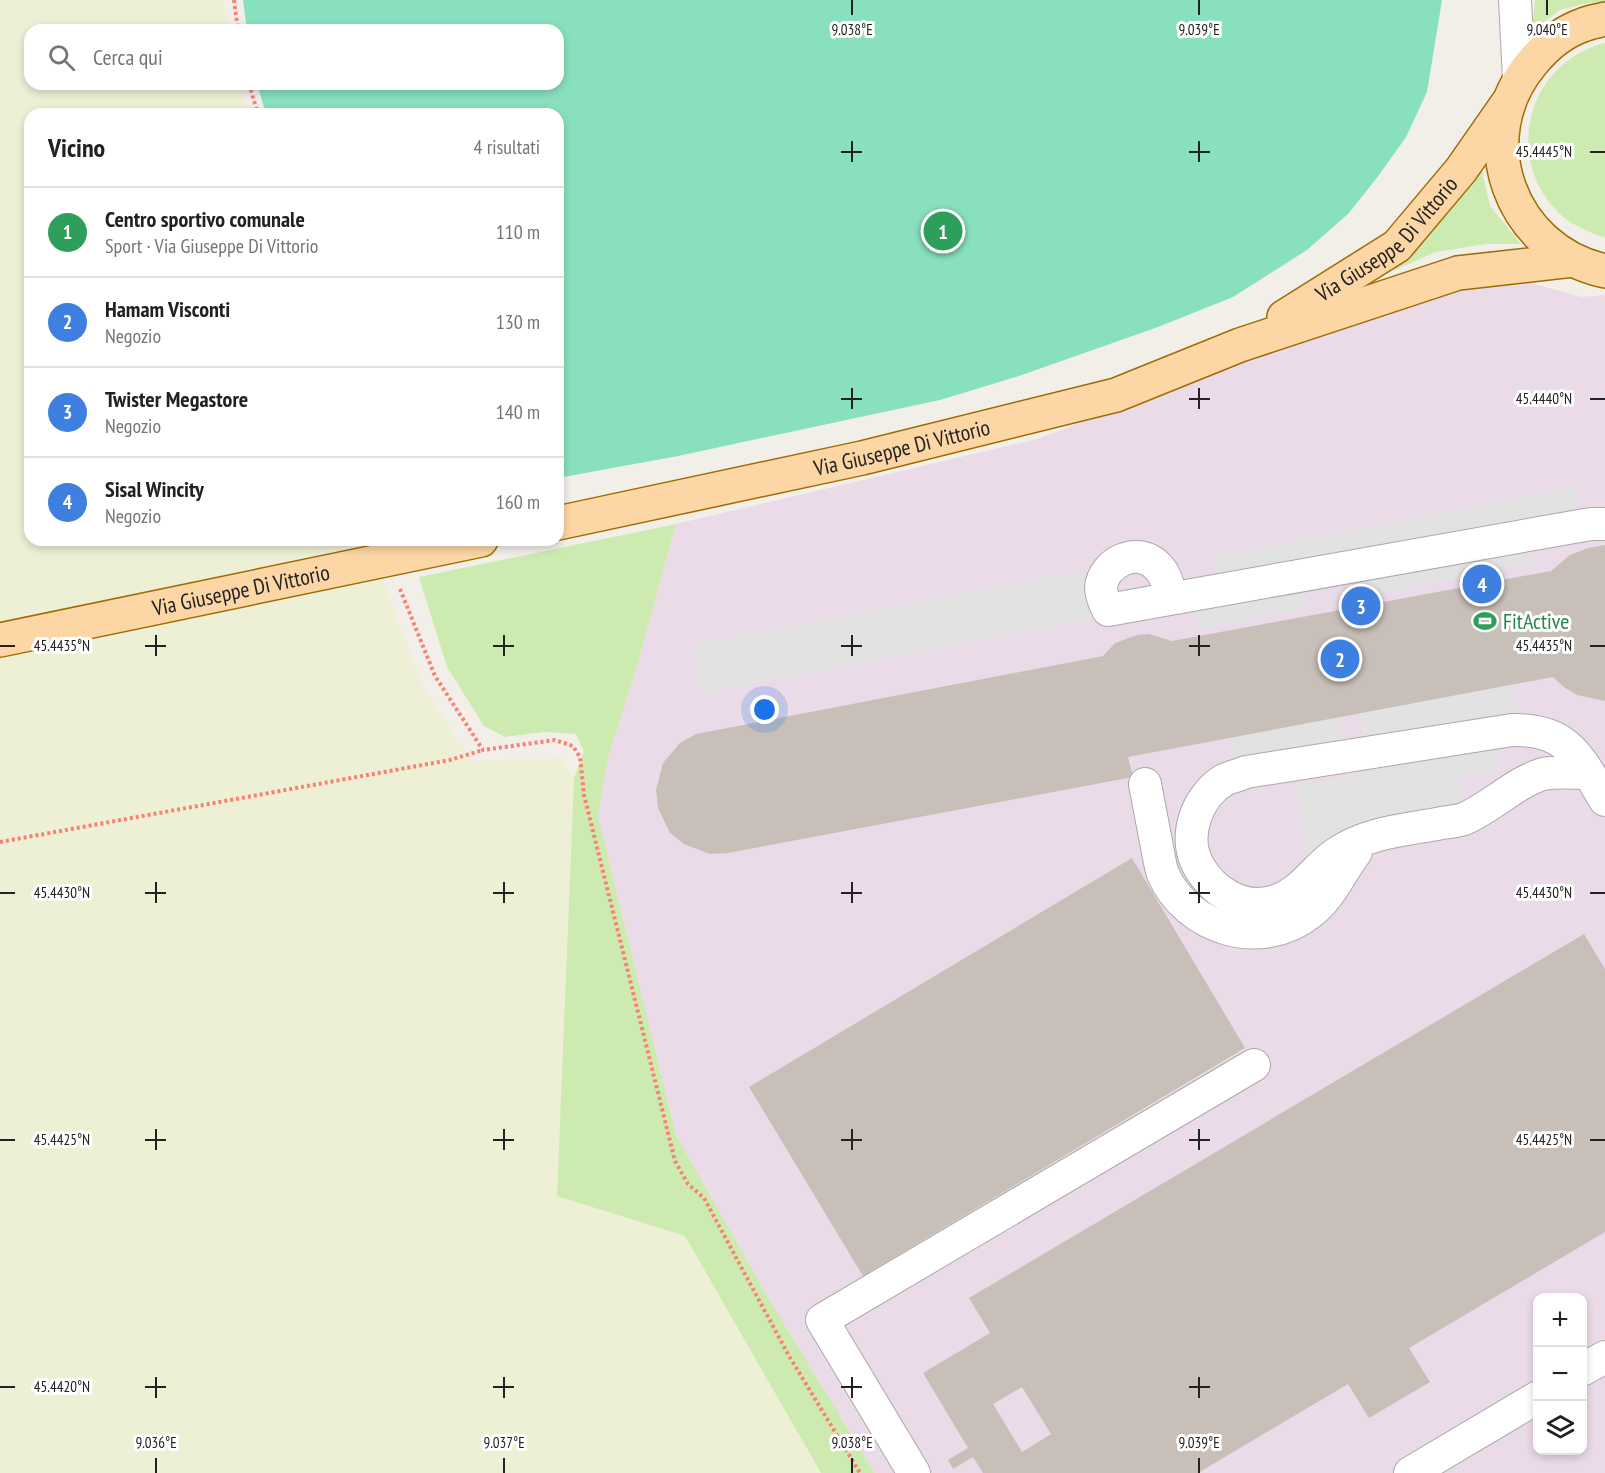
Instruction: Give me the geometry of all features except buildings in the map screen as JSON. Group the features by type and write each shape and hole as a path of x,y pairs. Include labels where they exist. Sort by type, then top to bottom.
{"main road":[{"name":"Via Giuseppe Di Vittorio","path":"1240,345 1397,246 1461,170 1546,46 1582,25 1605,20"},
{"path":"1513,91 1501,140 1505,177 1519,211 1543,240 1594,269"},
{"name":"Via Giuseppe Di Vittorio","path":"564,522 862,458 1116,395 1240,345 1458,273 1594,269"},
{"name":"Via Giuseppe Di Vittorio","path":"0,640 453,546"}],"street":[{"path":"1513,91 1515,0"},
{"path":"1171,597 1591,524 1605,524"},
{"path":"1589,773 1544,774 1515,787 1494,804 1462,819 1396,831 1364,840 1336,853 1292,894 1270,903 1247,903 1225,895 1207,880 1195,861 1191,838 1195,815 1206,795 1224,780 1246,772 1512,730 1531,730 1549,734 1565,744 1579,757 1589,773 1605,800"},
{"path":"1145,784 1162,873 1178,898 1199,917 1225,930 1254,933 1282,928 1308,915 1329,895 1343,869 1364,840"},
{"path":"914,1473 822,1320 1254,1065"},
{"path":"1587,1367 1605,1357"},
{"path":"1410,1473 1533,1400"}],"path":[{"path":"234,0 237,24"},
{"path":"251,90 256,108"},
{"path":"389,560 435,676 483,750"},
{"path":"0,842 450,760 483,750 555,740 573,746 580,757 584,795 675,1161 688,1184 704,1198 789,1356 860,1473"}],"shaded area":[{"path":"1520,280 1581,297 1605,295 1605,1473 875,1473 772,1304 676,1135 598,815 608,758 636,670 676,524 1037,439 1286,346 1424,298 1483,283"},
{"path":"1575,487 1585,536 1528,547 1532,564 1354,599 1350,582 1303,591 1306,609 1197,630 1188,585 1217,579 1213,557"},
{"path":"1083,570 1092,619 701,694 692,645"},
{"path":"1512,685 1517,710 1364,738 1360,713"},
{"path":"1339,717 1343,742 1233,762 1229,737"},
{"path":"1496,747 1499,768 1460,778 1463,804 1387,815 1308,856 1296,786"}],"green space":[{"path":"0,0 223,0 227,24 24,24 24,90 241,90 246,108 24,108 24,546 376,546 388,596 423,686 471,761 561,758 574,778 557,1196 685,1236 821,1473 0,1473"},
{"path":"243,0 1442,0 1427,92 1406,137 1349,213 1307,250 1233,297 1158,327 1019,376 940,400 678,456 564,477 564,108 264,108 259,90 564,90 564,24 246,24"},
{"path":"1535,0 1605,0 1605,2 1588,3 1560,10 1532,31"},
{"path":"1605,43 1605,238 1565,218 1542,192 1532,167 1528,141 1532,115 1541,91 1557,70 1578,54"},
{"path":"1481,167 1490,206 1521,244 1486,244 1436,252 1395,270 1391,262"},
{"path":"676,524 636,670 608,758 598,815 676,1135 772,1304 875,1473 821,1473 685,1236 557,1196 574,778 584,752 576,734 544,732 505,737 484,726 447,667 419,577"}],"place":[{"name":"Centro sportivo comunale","path":"943,231"},
{"name":"Sisal Wincity","path":"1482,584"},
{"name":"Twister Megastore","path":"1361,606"},
{"name":"FitActive","path":"1485,621"},
{"name":"Hamam Visconti","path":"1340,659"}]}
